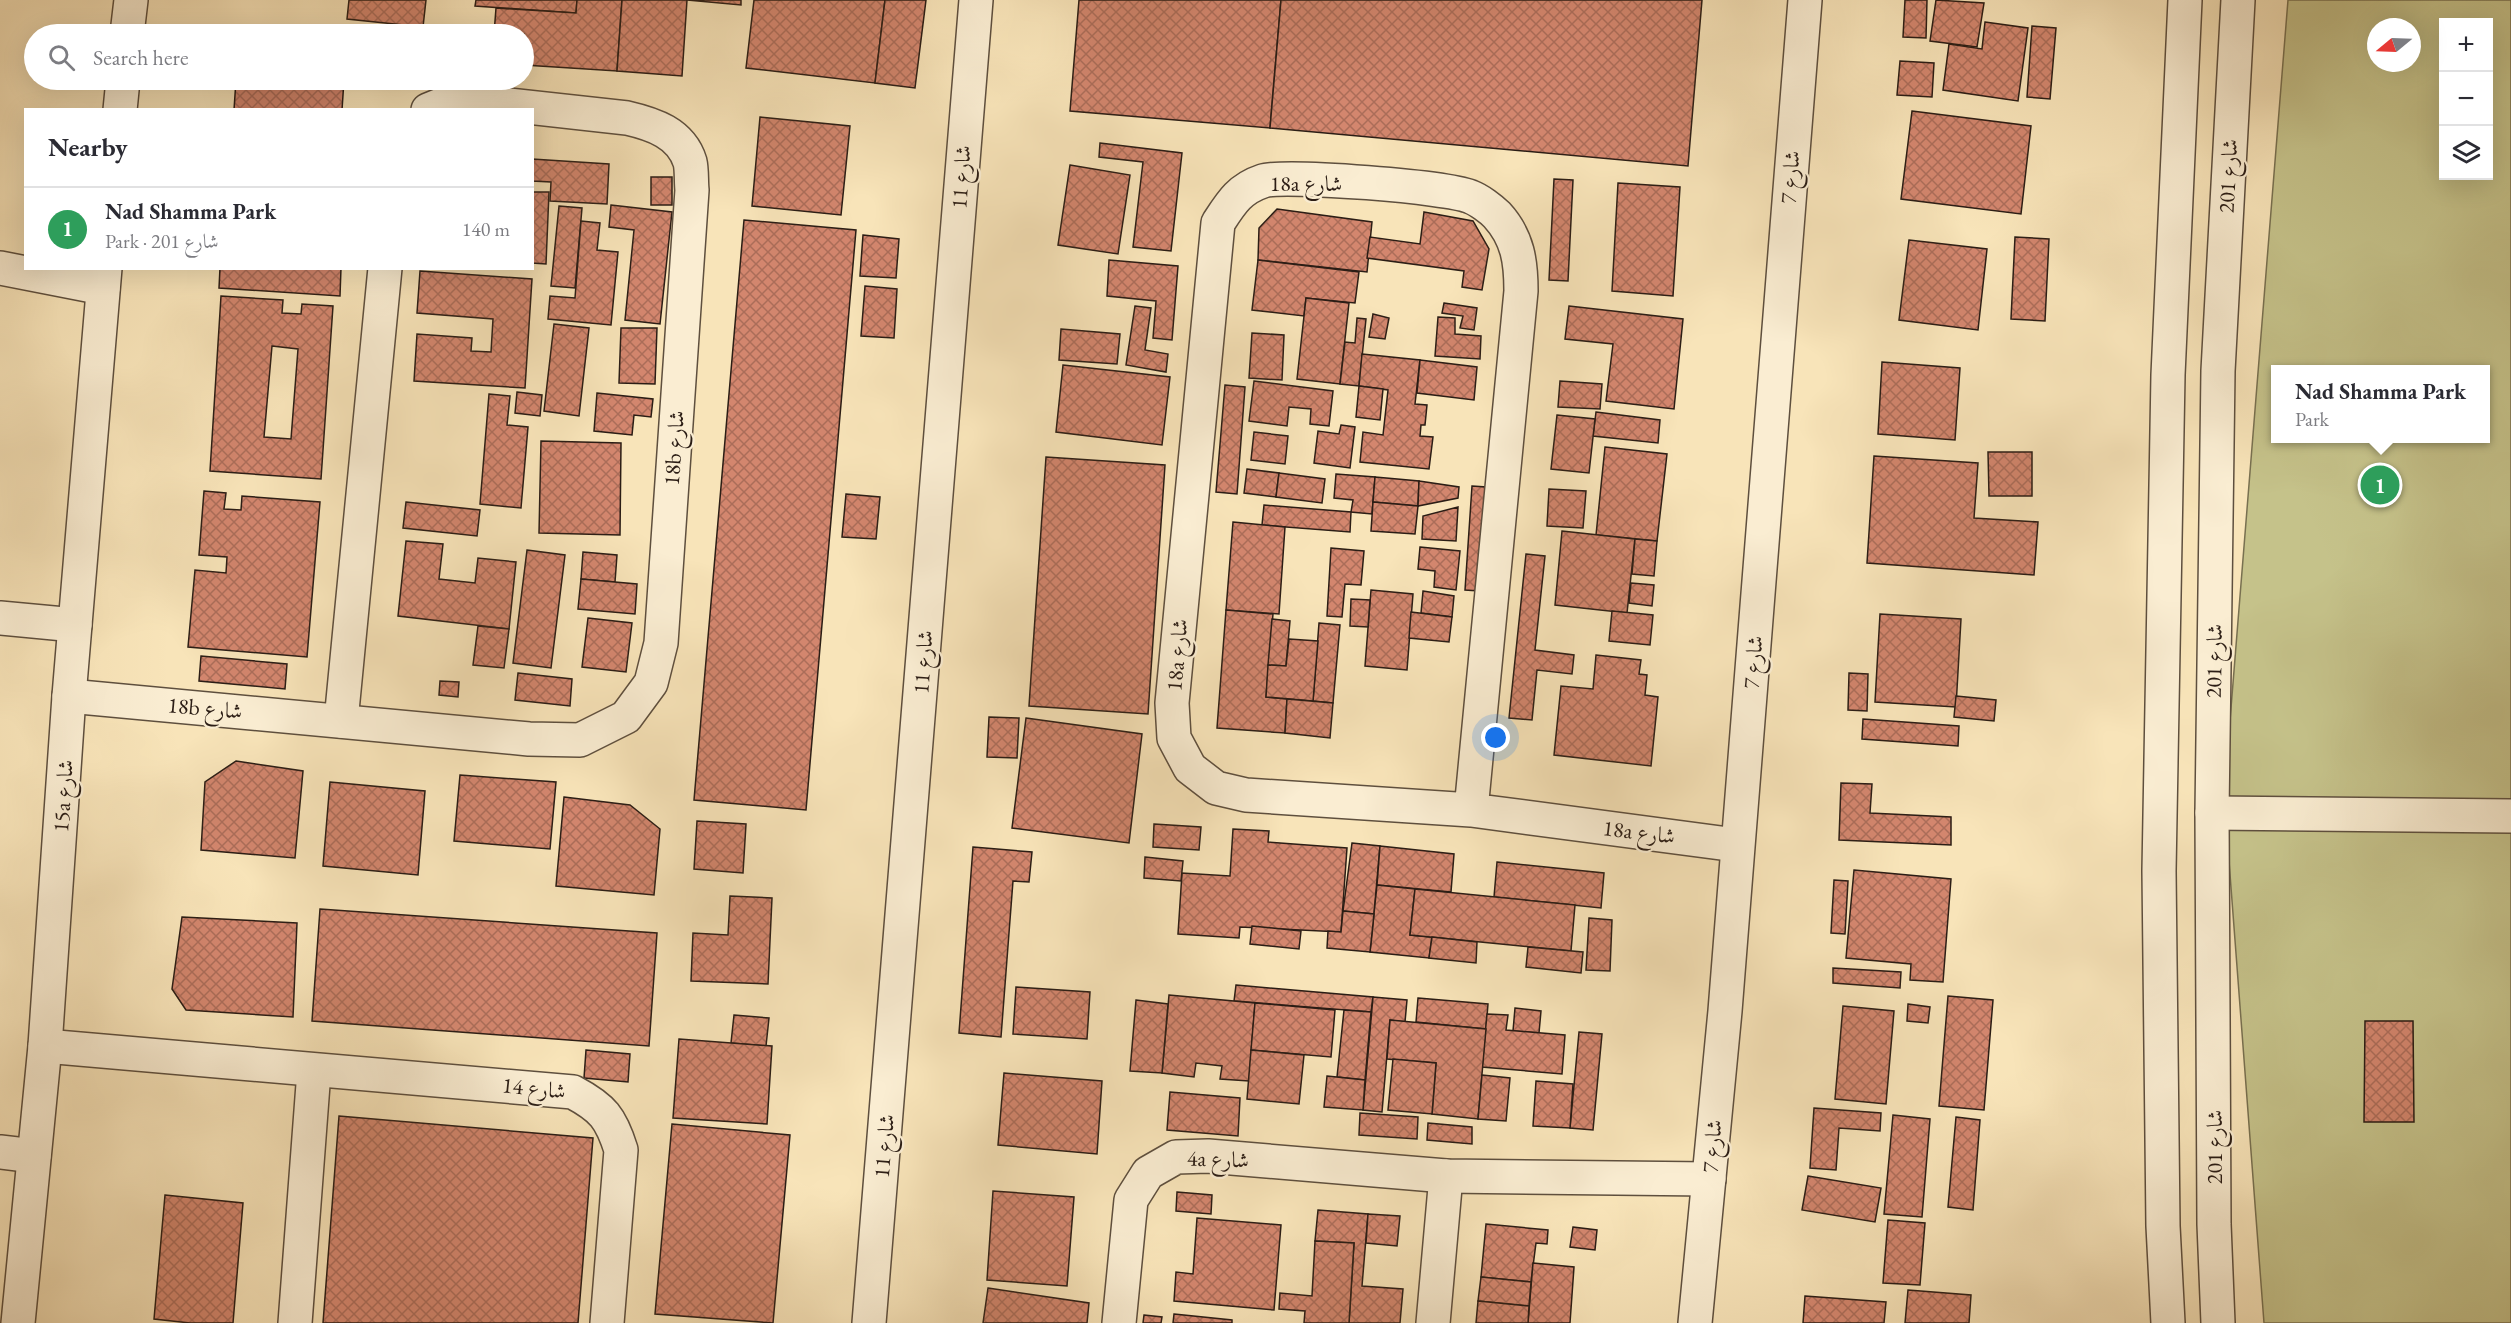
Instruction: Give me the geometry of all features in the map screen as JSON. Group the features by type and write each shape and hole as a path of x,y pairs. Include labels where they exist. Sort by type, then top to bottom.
{"street":[{"path":"128,24 130,0"},
{"name":"شارع 11","path":"869,1323 893,1047 975,0"},
{"name":"شارع 7","path":"1695,1323 1725,1011 1736,844 1758,612 1805,0"},
{"path":"2168,1323 2163,1226 2159,848 2168,375 2186,0"},
{"name":"شارع 201","path":"2218,1323 2214,1224 2212,813 2218,371 2238,0"},
{"path":"120,108 122,90"},
{"name":"18b شارع","path":"69,696 529,739 580,740 626,717 651,683 661,643 692,190 689,161 673,136 652,123 627,118 455,99 433,108"},
{"name":"18a شارع","path":"1471,810 1521,291 1521,262 1513,236 1496,214 1472,197 1443,190 1292,179 1264,181 1236,196 1218,223 1172,703 1174,738 1190,768 1216,788 1246,795 1471,810 1736,844"},
{"path":"0,251 24,253"},
{"path":"0,268 104,278"},
{"path":"341,721 385,270"},
{"name":"15a شارع","path":"18,1323 45,1046 69,696 104,278"},
{"path":"0,618 75,625"},
{"path":"2212,813 2511,816"},
{"name":"شارع 14","path":"45,1046 314,1071 549,1088 573,1092 596,1104 613,1124 621,1150 607,1323"},
{"path":"295,1323 314,1071"},
{"path":"0,1152 34,1156"},
{"name":"4a شارع","path":"1119,1323 1131,1200 1148,1173 1176,1157 1208,1156 1446,1176 1709,1179"},
{"path":"1433,1323 1446,1176"}],"shaded area":[{"path":"2288,0 2511,0 2511,1323 2264,1323 2224,795"}],"building":[{"path":"349,0 426,0 423,24 394,24 347,19"},
{"path":"476,0 577,0 576,13 475,6"},
{"path":"577,0 622,0 617,71 534,66 534,24 495,24 496,8 576,13"},
{"path":"622,0 687,0 682,76 617,71"},
{"path":"687,0 741,0 741,5"},
{"path":"754,0 885,0 875,83 746,68"},
{"path":"885,0 926,0 915,88 875,83"},
{"path":"1079,0 1281,0 1270,128 1070,111"},
{"path":"1281,0 1702,0 1688,166 1270,128"},
{"path":"1905,0 1927,0 1926,38 1903,37"},
{"path":"1936,0 1984,3 1977,47 1930,41"},
{"path":"1985,22 2028,28 2018,101 1943,90 1949,44 1982,49"},
{"path":"2032,26 2056,28 2050,99 2027,97"},
{"path":"1900,61 1934,63 1932,97 1897,95"},
{"path":"235,90 343,90 342,108 234,108"},
{"path":"1912,111 2031,126 2021,214 1901,199"},
{"path":"760,117 850,126 841,215 752,206"},
{"path":"1100,143 1182,153 1171,251 1133,247 1143,162 1099,157"},
{"path":"534,159 609,164 607,204 550,201 551,182 534,181"},
{"path":"1070,165 1130,175 1118,254 1058,245"},
{"path":"651,177 672,177 672,205 651,205"},
{"path":"1554,179 1573,180 1568,281 1549,280"},
{"path":"1618,183 1680,187 1673,296 1612,291"},
{"path":"534,192 549,192 546,264 534,263"},
{"path":"611,205 672,212 660,324 625,320 634,230 609,227"},
{"path":"559,206 582,208 575,288 551,286"},
{"path":"1277,209 1372,222 1367,272 1258,260 1259,228"},
{"path":"1424,212 1473,221 1489,249 1482,290 1462,287 1464,271 1367,258 1370,237 1420,244"},
{"path":"744,220 856,230 806,810 694,800"},
{"path":"581,221 600,223 597,250 618,252 611,325 548,319 550,296 575,298"},
{"path":"863,235 899,239 896,278 860,276"},
{"path":"2015,237 2049,239 2045,321 2011,319"},
{"path":"1909,240 1987,249 1978,330 1899,320"},
{"path":"1109,260 1178,266 1172,340 1153,338 1156,301 1107,296"},
{"path":"1258,260 1359,272 1355,303 1306,298 1304,316 1252,310"},
{"path":"220,270 341,270 340,296 219,288"},
{"path":"420,271 532,279 525,388 414,381 417,334 472,338 471,351 491,352 493,319 417,313"},
{"path":"865,286 897,289 894,338 861,336"},
{"path":"221,296 283,300 282,313 301,314 302,304 333,306 321,479 210,471","holes":["272,346 298,349 291,439 264,437"]},
{"path":"1306,298 1349,303 1340,384 1297,379"},
{"path":"1444,303 1477,308 1474,330 1460,328 1463,316 1442,313"},
{"path":"1135,306 1151,308 1145,350 1168,354 1166,372 1126,365"},
{"path":"1569,306 1683,319 1674,409 1606,401 1613,344 1565,339"},
{"path":"1373,314 1389,318 1385,339 1369,337"},
{"path":"1438,317 1455,318 1455,334 1481,336 1480,359 1435,356"},
{"path":"1357,318 1366,319 1359,386 1340,384 1345,342 1355,343"},
{"path":"554,324 589,328 579,416 544,411"},
{"path":"621,328 657,328 655,384 619,383"},
{"path":"1061,329 1120,334 1117,364 1059,360"},
{"path":"1252,333 1284,335 1282,380 1249,378"},
{"path":"1362,354 1420,360 1415,404 1427,405 1425,425 1421,425 1420,436 1433,437 1429,469 1360,462 1363,432 1383,435 1388,390 1359,386"},
{"path":"1420,360 1477,367 1474,400 1417,393"},
{"path":"1882,362 1960,368 1955,440 1878,434"},
{"path":"1063,365 1170,377 1162,445 1056,432"},
{"path":"1254,381 1333,391 1329,426 1310,424 1311,409 1289,407 1287,426 1249,421"},
{"path":"1560,381 1602,384 1600,409 1558,407"},
{"path":"1225,385 1245,387 1237,494 1216,492"},
{"path":"1359,386 1383,389 1380,420 1356,417"},
{"path":"517,392 542,395 540,416 515,413"},
{"path":"597,393 653,399 651,417 634,415 632,435 594,431"},
{"path":"489,394 510,396 507,425 528,427 521,508 480,504"},
{"path":"1596,412 1660,420 1658,443 1593,436"},
{"path":"1557,415 1595,419 1589,473 1551,469"},
{"path":"1341,425 1355,427 1350,468 1314,463 1318,431 1339,434"},
{"path":"1254,432 1288,436 1285,464 1251,460"},
{"path":"541,441 621,443 620,535 539,533"},
{"path":"1605,447 1667,454 1657,541 1596,535"},
{"path":"1988,452 2032,452 2032,496 1989,496"},
{"path":"1874,456 1978,463 1974,518 2038,522 2034,575 1867,563"},
{"path":"1046,457 1165,465 1148,714 1029,706"},
{"path":"1247,469 1279,473 1276,497 1244,493"},
{"path":"1279,473 1325,479 1322,503 1276,497"},
{"path":"1336,474 1375,477 1372,514 1351,512 1353,500 1334,498"},
{"path":"1375,477 1419,481 1418,506 1373,502"},
{"path":"1419,481 1459,487 1458,498 1418,506"},
{"path":"1472,486 1486,487 1479,591 1465,590"},
{"path":"1549,489 1586,491 1583,528 1547,526"},
{"path":"204,491 226,493 224,509 241,510 242,496 320,502 307,657 188,647 195,570 226,573 227,557 199,555"},
{"path":"846,494 880,497 876,539 842,537"},
{"path":"406,502 480,510 477,536 403,528"},
{"path":"1373,502 1418,506 1415,534 1371,531"},
{"path":"1264,505 1351,512 1350,532 1262,525"},
{"path":"1458,507 1456,541 1422,539 1423,516"},
{"path":"1233,522 1285,527 1279,614 1226,610"},
{"path":"1562,531 1635,539 1627,613 1555,605"},
{"path":"1635,539 1657,541 1654,576 1632,574"},
{"path":"406,541 443,544 439,579 475,583 478,558 516,562 509,629 398,616"},
{"path":"1420,547 1460,551 1456,590 1434,587 1435,571 1418,569"},
{"path":"1331,548 1364,551 1361,585 1345,584 1342,617 1327,616"},
{"path":"527,550 565,555 551,668 513,663"},
{"path":"583,552 617,555 615,582 581,579"},
{"path":"1526,554 1545,556 1535,650 1574,655 1572,674 1537,670 1532,720 1509,718"},
{"path":"581,579 637,584 635,614 578,609"},
{"path":"1631,583 1654,585 1652,606 1629,603"},
{"path":"1371,590 1413,594 1407,670 1365,666"},
{"path":"1423,591 1454,596 1452,617 1421,613"},
{"path":"1351,599 1370,600 1368,627 1350,626"},
{"path":"1226,610 1273,614 1266,697 1287,699 1285,733 1217,728"},
{"path":"1612,611 1653,615 1650,645 1609,641"},
{"path":"1411,612 1452,617 1449,642 1409,638"},
{"path":"1880,614 1961,619 1956,707 1875,702"},
{"path":"588,618 632,623 626,672 582,667"},
{"path":"1272,619 1290,621 1286,666 1268,665"},
{"path":"1319,623 1340,625 1333,703 1313,701"},
{"path":"478,626 509,629 504,668 473,665"},
{"path":"1289,639 1318,641 1313,701 1266,697 1268,665 1286,666"},
{"path":"1596,655 1641,660 1639,674 1647,675 1645,695 1658,697 1651,766 1554,755 1561,686 1593,689"},
{"path":"201,656 287,664 285,689 199,681"},
{"path":"518,673 572,679 570,706 515,700"},
{"path":"1849,673 1868,674 1867,711 1848,710"},
{"path":"440,681 459,682 458,697 439,695"},
{"path":"1956,696 1996,700 1994,721 1954,717"},
{"path":"1287,699 1333,703 1330,738 1285,733"},
{"path":"989,717 1019,718 1017,758 987,757"},
{"path":"1026,718 1142,734 1129,843 1012,828"},
{"path":"1863,719 1959,726 1958,746 1862,739"},
{"path":"236,761 303,771 295,858 201,850 205,782"},
{"path":"460,775 556,782 550,849 454,841"},
{"path":"330,782 425,791 418,875 323,866"},
{"path":"1841,783 1872,784 1870,813 1951,817 1951,845 1839,840"},
{"path":"564,797 630,805 660,829 654,895 556,886"},
{"path":"697,821 746,824 743,873 694,869"},
{"path":"1154,824 1201,827 1199,850 1153,847"},
{"path":"1233,829 1269,831 1268,842 1347,848 1341,932 1240,927 1239,938 1178,934 1182,873 1230,876"},
{"path":"1352,843 1380,846 1374,914 1343,911"},
{"path":"1380,846 1454,854 1451,892 1377,885"},
{"path":"973,847 1032,852 1029,882 1013,881 1001,1037 959,1033"},
{"path":"1145,857 1183,861 1181,881 1144,878"},
{"path":"1497,862 1604,873 1601,908 1494,897"},
{"path":"1854,870 1951,879 1943,982 1910,980 1911,964 1846,958"},
{"path":"1834,880 1848,881 1845,934 1831,933"},
{"path":"1377,885 1415,889 1410,935 1432,937 1429,958 1370,952"},
{"path":"1415,889 1575,905 1571,951 1410,935"},
{"path":"730,896 772,898 768,984 691,981 693,933 728,935"},
{"path":"320,909 657,933 649,1046 312,1021"},
{"path":"1343,911 1374,914 1370,952 1327,948 1328,931 1341,932"},
{"path":"182,917 297,923 293,1017 186,1010 172,989"},
{"path":"1589,918 1612,920 1610,971 1586,970"},
{"path":"1252,926 1301,931 1299,949 1250,944"},
{"path":"1432,937 1477,942 1476,963 1429,958"},
{"path":"1528,947 1583,952 1581,973 1526,967"},
{"path":"1833,968 1901,972 1900,988 1833,983"},
{"path":"1236,985 1373,997 1371,1012 1234,1001"},
{"path":"1016,987 1090,992 1087,1039 1013,1034"},
{"path":"1169,995 1255,1003 1249,1081 1220,1079 1222,1066 1196,1063 1194,1077 1162,1073"},
{"path":"1948,996 1993,1000 1984,1110 1939,1106"},
{"path":"1373,997 1407,1000 1405,1022 1390,1020 1382,1112 1363,1110"},
{"path":"1418,998 1488,1004 1486,1029 1416,1022"},
{"path":"1136,1000 1168,1004 1162,1073 1130,1071"},
{"path":"1255,1003 1335,1010 1331,1057 1251,1050"},
{"path":"1908,1004 1930,1007 1928,1023 1907,1021"},
{"path":"1843,1006 1894,1011 1886,1104 1835,1099"},
{"path":"1515,1008 1541,1011 1539,1033 1513,1031"},
{"path":"1344,1010 1371,1012 1365,1080 1337,1077"},
{"path":"1487,1014 1508,1015 1506,1030 1565,1035 1562,1074 1482,1067"},
{"path":"734,1015 769,1018 766,1046 731,1043"},
{"path":"1390,1020 1486,1029 1478,1119 1432,1114 1436,1063 1387,1059"},
{"path":"2365,1021 2413,1021 2414,1122 2364,1122"},
{"path":"1579,1032 1602,1034 1593,1130 1570,1128"},
{"path":"679,1039 772,1046 767,1124 673,1118"},
{"path":"586,1050 630,1054 628,1082 584,1078"},
{"path":"1251,1050 1304,1055 1299,1104 1247,1099"},
{"path":"1393,1059 1436,1063 1432,1114 1388,1110"},
{"path":"1004,1073 1102,1081 1097,1154 998,1145"},
{"path":"1482,1075 1510,1078 1506,1121 1478,1119"},
{"path":"1327,1076 1365,1080 1363,1110 1324,1107"},
{"path":"1536,1081 1573,1084 1570,1128 1533,1126"},
{"path":"1170,1092 1240,1098 1238,1136 1167,1130"},
{"path":"1814,1108 1881,1113 1880,1131 1839,1128 1836,1170 1810,1168"},
{"path":"1360,1113 1418,1117 1417,1139 1359,1135"},
{"path":"1893,1115 1930,1119 1922,1217 1884,1214"},
{"path":"339,1116 593,1138 578,1323 323,1323"},
{"path":"1956,1117 1980,1120 1973,1210 1948,1207"},
{"path":"1428,1123 1472,1127 1472,1144 1427,1140"},
{"path":"672,1124 790,1135 773,1323 655,1314"},
{"path":"1808,1176 1881,1188 1875,1222 1802,1210"},
{"path":"993,1191 1074,1197 1067,1286 987,1280"},
{"path":"1177,1192 1212,1195 1211,1214 1176,1211"},
{"path":"165,1195 243,1203 233,1323 190,1323 154,1319"},
{"path":"1318,1210 1368,1214 1362,1286 1403,1289 1400,1323 1349,1323 1354,1243 1315,1241"},
{"path":"1368,1214 1400,1216 1397,1246 1366,1243"},
{"path":"1197,1218 1281,1225 1274,1310 1174,1301 1176,1272 1193,1274"},
{"path":"1888,1220 1925,1223 1920,1285 1883,1283"},
{"path":"1486,1224 1548,1230 1547,1244 1536,1243 1531,1282 1481,1277"},
{"path":"1573,1227 1597,1230 1595,1250 1570,1247"},
{"path":"1315,1241 1354,1243 1349,1323 1304,1323 1305,1311 1279,1309 1280,1293 1312,1296"},
{"path":"1533,1263 1574,1267 1570,1323 1528,1323"},
{"path":"1481,1277 1531,1282 1529,1306 1478,1301"},
{"path":"988,1288 1089,1303 1087,1323 983,1323"},
{"path":"1908,1290 1971,1295 1969,1323 1905,1323"},
{"path":"1805,1296 1886,1302 1884,1323 1803,1323"},
{"path":"1478,1301 1529,1306 1528,1323 1476,1323"},
{"path":"1174,1314 1232,1320 1232,1323 1173,1323"},
{"path":"1144,1315 1162,1317 1161,1323 1143,1323"}],"place":[{"name":"Nad Shamma Park","path":"2380,485"}]}
